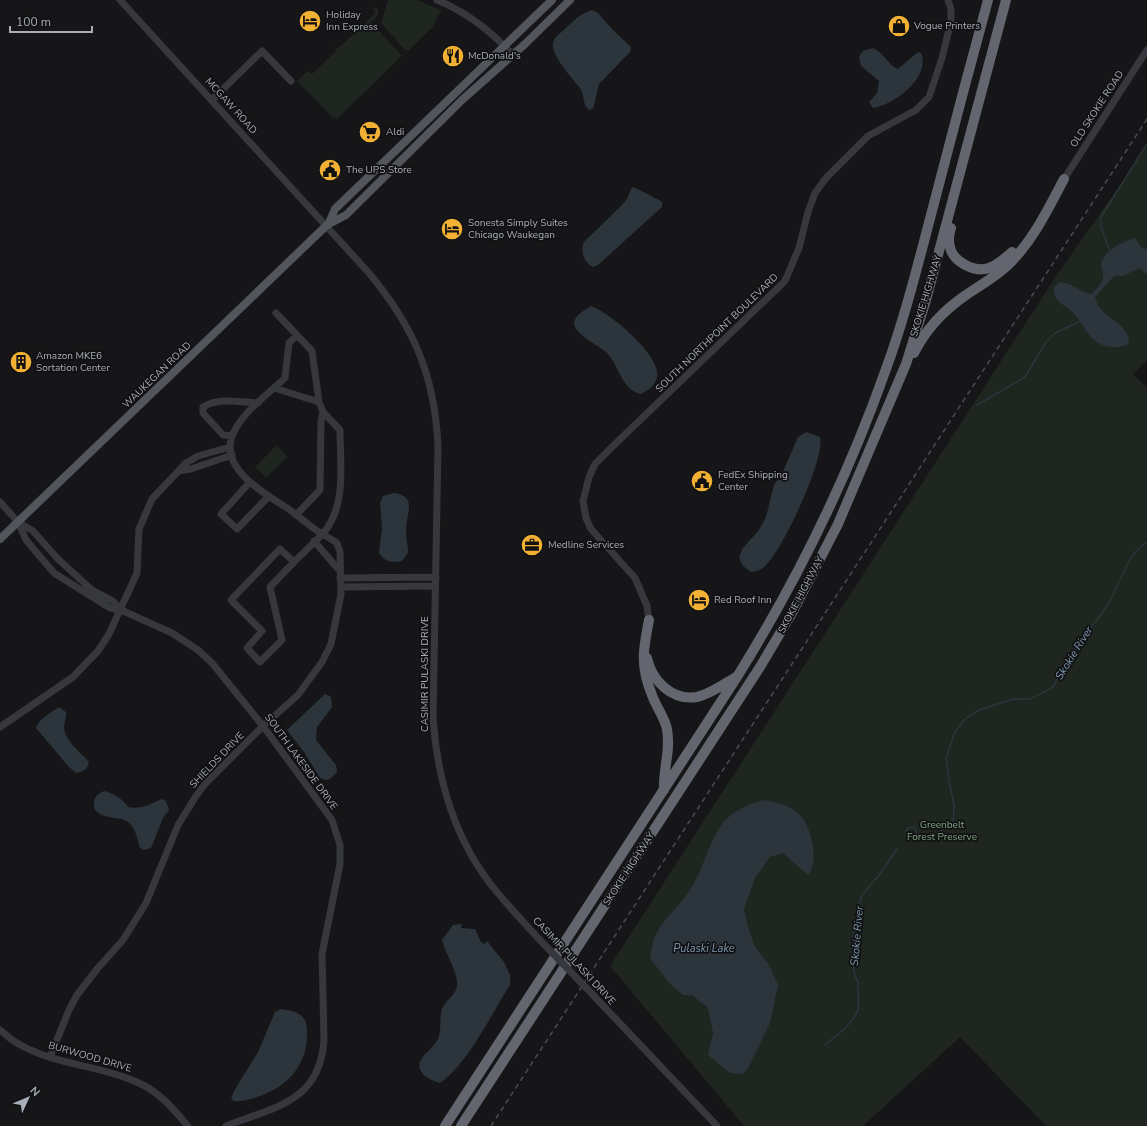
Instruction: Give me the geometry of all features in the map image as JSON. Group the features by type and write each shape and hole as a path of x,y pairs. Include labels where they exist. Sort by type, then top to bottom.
{"highway":[{"path":"970,67 981,0"},
{"name":"SKOKIE HIGHWAY","path":"445,1126 738,677 774,616 805,558 864,431 887,367 913,281 988,0"},
{"name":"SKOKIE HIGHWAY","path":"461,1126 739,700 779,636 838,524 868,458 892,395 906,364 926,300 1006,0"},
{"path":"961,171 949,238 950,248 956,258 965,265 976,269 988,269 1013,252 1064,179"},
{"path":"892,395 917,346 926,333 947,310 996,276 1012,262 1035,233 1064,179"},
{"path":"648,620 648,658 650,669 657,680 674,694 697,696 738,677"},
{"path":"648,620 642,654 645,677 652,697 663,717 670,746 664,775 664,790"}],"main road":[{"name":"WAUKEGAN ROAD","path":"327,225 335,209 552,0"},
{"name":"WAUKEGAN ROAD","path":"0,539 327,225 346,215 462,100 525,44 570,0"}],"street":[{"name":"MCGAW ROAD","path":"120,0 327,225"},
{"path":"437,0 470,17 489,31 512,54"},
{"name":"SOUTH NORTHPOINT BOULEVARD","path":"648,620 648,606 635,578 591,529 586,518 583,501 589,477 595,464 785,281 799,248 808,212 815,193 826,178 868,136 916,110 929,97 942,58 950,21 951,9 948,0"},
{"name":"OLD SKOKIE ROAD","path":"1064,179 1147,50"},
{"path":"212,100 262,51 291,81"},
{"name":"CASIMIR PULASKI DRIVE","path":"327,225 387,294 404,319 426,370 437,423 438,439 433,718 437,759 445,793 462,838 486,877 502,899 717,1126"},
{"path":"276,313 312,351 319,402 323,412 340,430 340,487 339,502 334,517 327,528 270,587 282,640 260,662 247,648 262,631 231,600 280,549 294,562"},
{"path":"297,335 289,343 285,378 242,418 232,436 230,447 236,465 250,482 268,497 321,534"},
{"path":"274,388 319,402"},
{"path":"232,436 223,435 203,413 203,407 210,402 218,401 258,403"},
{"path":"296,516 320,490 321,421 323,412"},
{"path":"0,727 73,677 98,651 109,634 121,610 137,573 139,529 144,514 152,499 186,463 193,459 230,447"},
{"path":"179,471 197,467 232,455"},
{"path":"193,459 197,467"},
{"path":"250,482 221,514 237,529 268,497"},
{"path":"0,502 18,522"},
{"name":"SOUTH LAKESIDE DRIVE","path":"18,522 33,531 58,560 92,590 113,601 121,610"},
{"name":"SOUTH LAKESIDE DRIVE","path":"18,522 26,540 54,573 110,608 121,610 172,633 198,650 228,681 263,726 324,808 337,833 340,845 339,877 329,913 322,954 323,1052 314,1076 293,1100 275,1109 226,1126"},
{"name":"SHIELDS DRIVE","path":"50,1057 69,1010 77,995 96,970 123,940 146,903 178,825 196,796 205,784 263,726 298,694 322,662 331,644 336,624 341,587 339,570 340,552 337,543 321,534"},
{"path":"314,541 339,570"},
{"path":"340,578 436,577"},
{"path":"341,587 435,586"},
{"name":"BURWOOD DRIVE","path":"0,1030 16,1043 50,1057 127,1078 145,1086 169,1105 188,1126"}],"green space":[{"path":"388,0 417,0 441,10 433,27 409,50 405,50 381,23"},
{"path":"376,7 378,10 378,15 371,22 402,56 338,118 333,118 297,81 308,71 312,74 336,51 334,47 337,49 355,33 353,28 357,31 375,13 373,9"},
{"name":"Greenbelt Forest Preserve","path":"1147,147 1147,360 1133,374 1147,388 1147,1126 1046,1126 960,1037 863,1126 744,1126 610,966 1056,276"},
{"path":"277,445 287,457 266,478 255,467"}],"water":[{"path":"592,10 598,13 631,47 630,52 599,84 593,109 589,110 585,105 582,91 557,58 553,45 556,37 572,22 588,11"},
{"path":"873,48 898,69 918,52 921,53 923,62 921,71 909,88 891,102 873,108 869,102 877,93 879,81 861,66 859,56 863,51"},
{"path":"632,187 662,202 662,207 598,265 593,267 585,260 582,249 584,242 622,205 627,199"},
{"path":"1135,238 1142,248 1147,249 1147,275 1140,268 1123,276 1114,276 1095,297 1102,311 1120,325 1128,336 1129,343 1126,345 1119,347 1106,346 1095,341 1072,312 1055,297 1054,287 1060,282 1069,284 1091,294 1103,279 1101,264 1106,255 1120,244"},
{"path":"591,306 610,317 633,336 651,358 656,368 657,377 655,383 649,390 641,394 634,392 625,382 606,352 582,335 575,327 574,323 576,318"},
{"path":"806,432 820,437 820,448 810,483 793,522 774,554 764,567 758,571 751,572 743,566 739,558 742,549 759,530 766,517 774,485 782,474 798,437"},
{"path":"394,493 402,495 409,502 406,525 408,553 402,561 395,562 386,560 379,553 382,528 380,503 383,496"},
{"path":"325,694 331,697 332,707 317,727 316,740 336,765 337,772 330,779 325,780 320,778 304,752 287,730"},
{"path":"59,707 66,712 64,728 67,738 89,762 87,768 81,772 76,773 69,767 36,728 42,719"},
{"path":"104,791 118,797 128,807 133,808 149,805 162,799 166,801 169,810 163,818 151,848 144,850 140,848 137,836 128,822 105,816 95,810 95,798 98,794"},
{"name":"Pulaski Lake","path":"764,800 787,806 799,814 803,819 810,835 814,853 813,862 812,869 808,875 783,853 770,857 755,878 744,909 755,947 769,965 778,985 770,1023 748,1068 743,1074 730,1073 708,1055 713,1033 708,1008 692,995 683,995 669,983 650,958 653,942 658,931 693,885 712,841 722,824 731,815 741,809"},
{"path":"462,924 461,928 475,929 481,942 485,944 487,941 504,962 510,975 510,985 478,1038 460,1064 440,1083 431,1080 424,1075 419,1067 422,1058 438,1039 443,1006 454,993 457,986 456,976 442,940 453,925"},
{"path":"281,1009 299,1014 304,1018 306,1023 306,1046 299,1066 286,1082 277,1088 251,1099 234,1101 231,1099 234,1091 258,1052 275,1012"}],"waterway":[{"path":"1110,251 1101,227 1101,217 1147,144"},
{"path":"977,405 1025,377 1046,342 1055,333 1079,322"},
{"name":"Skokie River","path":"906,831 908,828 914,827 918,834 926,839 953,824 954,805 946,758 955,732 965,719 979,710 1013,699 1030,699 1052,688 1080,640 1109,603 1130,559 1138,549 1147,542"},
{"name":"Skokie River","path":"825,1045 848,1025 858,1010 858,983 854,972 853,953 855,925 861,898 897,849"}],"railway":[{"path":"491,1126 1147,119"}],"place":[{"name":"Holiday Inn Express","path":"310,21"},
{"name":"Vogue Printers","path":"899,26"},
{"name":"McDonald's","path":"453,56"},
{"name":"Aldi","path":"370,132"},
{"name":"The UPS Store","path":"330,170"},
{"name":"Sonesta Simply Suites Chicago Waukegan","path":"452,229"},
{"name":"Amazon MKE6 Sortation Center","path":"21,362"},
{"name":"FedEx Shipping Center","path":"702,481"},
{"name":"Medline Services","path":"532,545"},
{"name":"Red Roof Inn","path":"699,600"}]}
